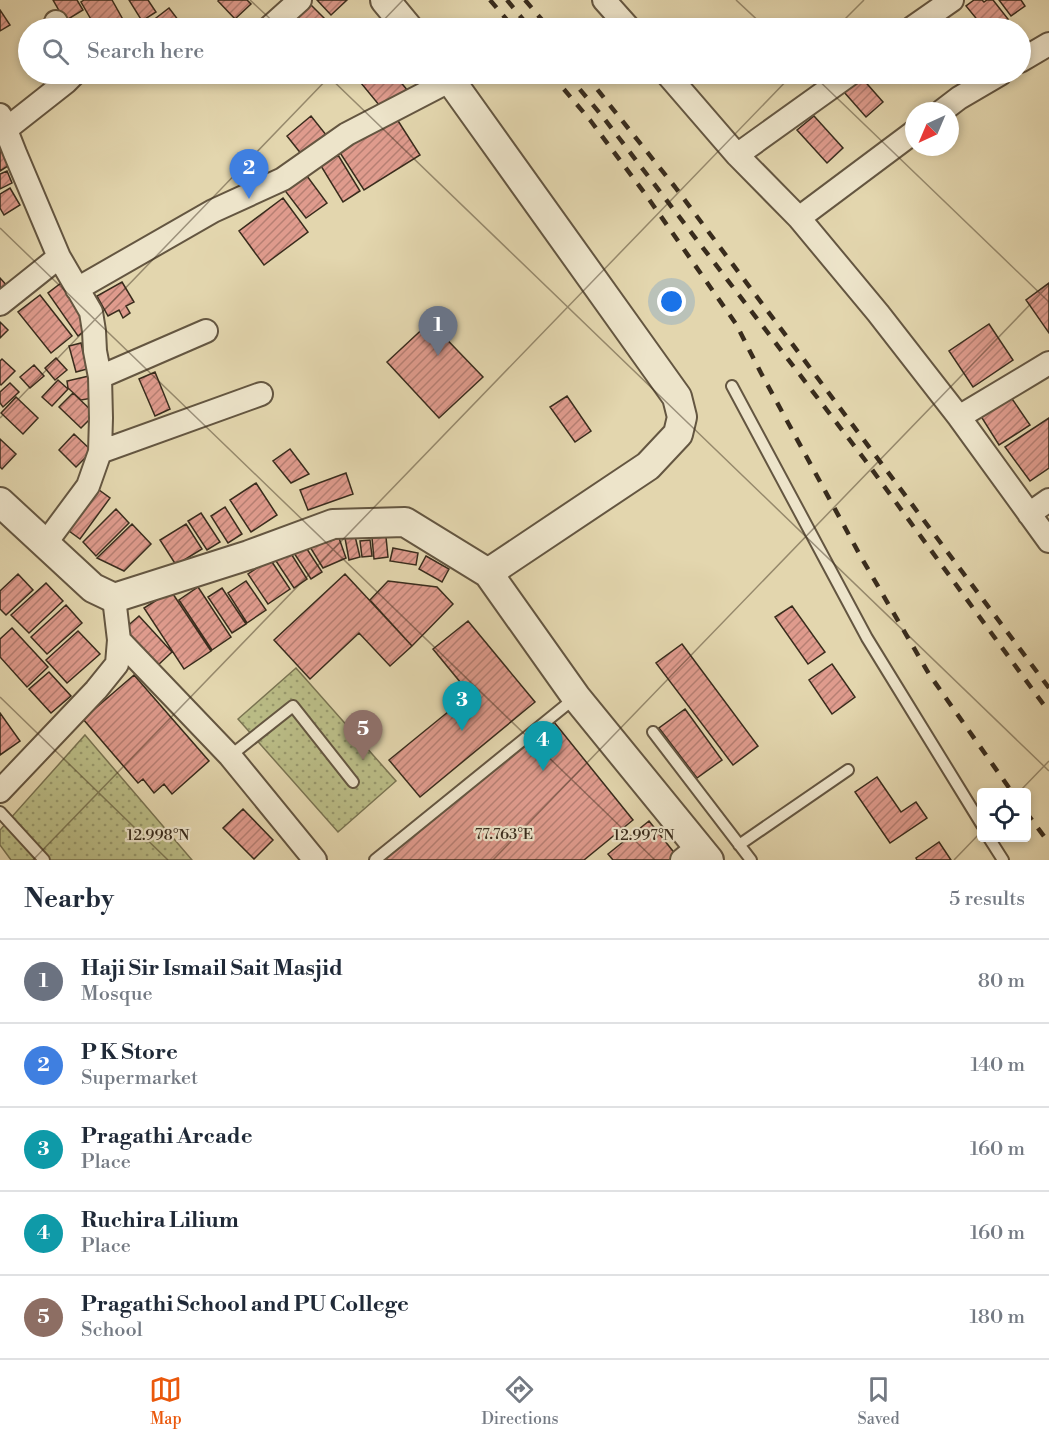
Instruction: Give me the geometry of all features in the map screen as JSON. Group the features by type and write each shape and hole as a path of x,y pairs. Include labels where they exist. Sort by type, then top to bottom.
{"street":[{"path":"280,18 300,0"},
{"path":"385,0 400,18"},
{"path":"604,0 620,18"},
{"path":"926,18 951,0"},
{"path":"1031,55 1049,44"},
{"path":"45,544 88,486 100,452 100,377 91,312 59,257 3,123 63,84"},
{"path":"77,289 213,211 283,179 347,134 436,84"},
{"path":"453,84 676,397 682,417 678,434 648,466 488,573"},
{"path":"676,84 737,155 799,218 878,313 1049,541"},
{"path":"737,155 836,84"},
{"path":"954,102 983,84"},
{"path":"799,218 905,139"},
{"path":"0,304 59,257"},
{"path":"100,377 206,331"},
{"path":"958,417 1049,363"},
{"path":"100,452 261,394"},
{"path":"1029,514 1049,500"},
{"path":"0,502 93,588 114,598 249,555 333,524 405,522 488,573 576,697 696,856"},
{"path":"0,791 96,690 117,664 119,640 114,598"},
{"path":"119,640 230,756 315,860"}],"lane":[{"path":"732,386 867,638 977,818"},
{"path":"375,860 576,697"},
{"path":"230,756 293,706 354,782"},
{"path":"653,732 751,860"},
{"path":"739,845 848,770"},
{"path":"0,812 44,860"},
{"path":"992,842 1003,860"}],"green space":[{"path":"296,668 396,781 338,832 238,719"},
{"path":"85,735 192,860 11,860 0,845 0,830"}],"building":[{"path":"53,0 77,0 83,10 70,18 63,18"},
{"path":"84,0 112,0 122,18 90,18 81,2"},
{"path":"129,0 148,0 156,12 147,18 140,18"},
{"path":"247,0 251,4 234,18 218,1"},
{"path":"306,0 324,18 293,18 289,14"},
{"path":"317,0 347,0 331,15"},
{"path":"974,0 984,2 993,0 1007,18 976,18 966,6"},
{"path":"999,0 1021,0 1025,6 1011,16"},
{"path":"169,8 177,18 156,18"},
{"path":"0,10 10,25 0,31"},
{"path":"362,84 402,84 408,91 384,111"},
{"path":"853,84 867,84 883,102 866,117 844,92"},
{"path":"393,113 420,155 364,190 337,148"},
{"path":"311,116 331,141 306,160 287,136"},
{"path":"814,116 843,148 827,163 797,130"},
{"path":"0,146 11,164 0,171"},
{"path":"338,155 360,191 343,202 321,166"},
{"path":"7,171 12,183 0,189 0,174"},
{"path":"304,172 327,203 306,218 283,188"},
{"path":"10,188 20,205 4,215 0,208 0,194"},
{"path":"283,198 308,232 264,265 239,231"},
{"path":"0,278 9,288 0,296"},
{"path":"122,282 134,302 126,306 130,313 123,318 119,310 108,316 97,296"},
{"path":"61,283 91,326 78,336 48,293"},
{"path":"1049,283 1049,333 1026,300"},
{"path":"40,295 72,336 51,353 18,312"},
{"path":"0,322 8,330 0,338"},
{"path":"430,322 483,377 439,418 387,362"},
{"path":"989,324 1013,360 973,387 949,351"},
{"path":"81,343 87,369 76,372 69,346"},
{"path":"56,358 67,370 55,380 45,368"},
{"path":"2,359 15,371 1,385 0,361"},
{"path":"34,365 44,376 30,388 20,377"},
{"path":"155,372 170,409 155,416 139,379"},
{"path":"89,376 93,398 81,400 68,388 67,381"},
{"path":"58,380 68,389 52,406 42,397"},
{"path":"10,383 19,392 3,407 0,403 0,392"},
{"path":"1006,390 1030,425 999,445 977,410"},
{"path":"73,393 95,414 81,428 59,407"},
{"path":"567,396 591,431 575,442 550,407"},
{"path":"16,397 38,418 23,434 1,413"},
{"path":"1049,418 1049,468 1030,481 1005,447"},
{"path":"74,434 92,451 76,467 59,450"},
{"path":"0,439 16,454 2,469 0,467"},
{"path":"290,449 309,474 291,483 273,461"},
{"path":"346,473 353,494 308,510 300,490"},
{"path":"256,483 277,515 251,532 230,500"},
{"path":"95,487 110,498 80,539 65,528"},
{"path":"225,507 242,534 228,543 211,516"},
{"path":"116,509 129,523 96,556 83,542"},
{"path":"201,513 220,542 207,550 188,521"},
{"path":"132,524 151,544 124,571 97,558"},
{"path":"186,524 202,549 176,565 160,540"},
{"path":"355,536 360,557 349,560 345,538"},
{"path":"386,537 388,557 374,559 372,538"},
{"path":"339,538 346,558 323,568 310,547"},
{"path":"370,540 372,556 362,557 360,541"},
{"path":"305,546 322,572 311,579 294,553"},
{"path":"393,548 418,553 416,565 390,561"},
{"path":"290,552 307,579 294,588 276,561"},
{"path":"426,556 449,569 442,582 419,569"},
{"path":"270,559 290,589 268,604 248,574"},
{"path":"18,574 33,590 6,615 0,609 0,591"},
{"path":"345,574 412,646 390,666 359,633 310,679 274,640"},
{"path":"246,581 266,610 247,623 228,593"},
{"path":"388,581 437,587 453,604 412,646 370,600"},
{"path":"46,583 63,601 29,633 11,615"},
{"path":"198,587 231,637 212,650 179,600"},
{"path":"222,588 246,624 232,633 208,597"},
{"path":"171,591 211,651 184,669 144,608"},
{"path":"66,605 82,623 47,654 31,637"},
{"path":"792,606 825,652 808,664 775,617"},
{"path":"139,616 172,652 157,666 123,630"},
{"path":"468,621 535,702 420,797 389,760 470,694 433,649"},
{"path":"12,628 48,667 27,687 0,657 0,639"},
{"path":"78,631 100,654 67,683 46,660"},
{"path":"682,644 758,746 733,765 656,663"},
{"path":"832,664 855,697 832,714 809,680"},
{"path":"49,672 71,696 51,713 29,689"},
{"path":"134,675 209,761 172,794 164,784 154,793 143,779 138,783 83,719"},
{"path":"685,709 722,760 697,778 659,728"},
{"path":"0,713 20,741 0,755"},
{"path":"554,722 633,820 584,860 381,860"},
{"path":"877,777 901,812 916,802 927,818 890,843 855,792"},
{"path":"243,809 273,840 254,859 223,828"},
{"path":"649,821 676,855 670,860 613,860 608,854"},
{"path":"939,842 951,860 917,860 916,858"}],"railway":[{"path":"490,0 505,18"},
{"path":"507,0 522,18"},
{"path":"525,0 540,18"},
{"path":"559,84 590,120 646,195 736,324 861,557 929,674 1009,788"},
{"path":"575,84 865,460 1049,712"},
{"path":"593,84 675,187 1049,688"},
{"path":"1031,819 1049,843"}],"place":[{"name":"P K Store","path":"249,199"},
{"name":"Haji Sir Ismail Sait Masjid","path":"438,356"},
{"name":"Pragathi Arcade","path":"462,731"},
{"name":"Pragathi School and PU College","path":"363,760"},
{"name":"Ruchira Lilium","path":"543,771"}]}
